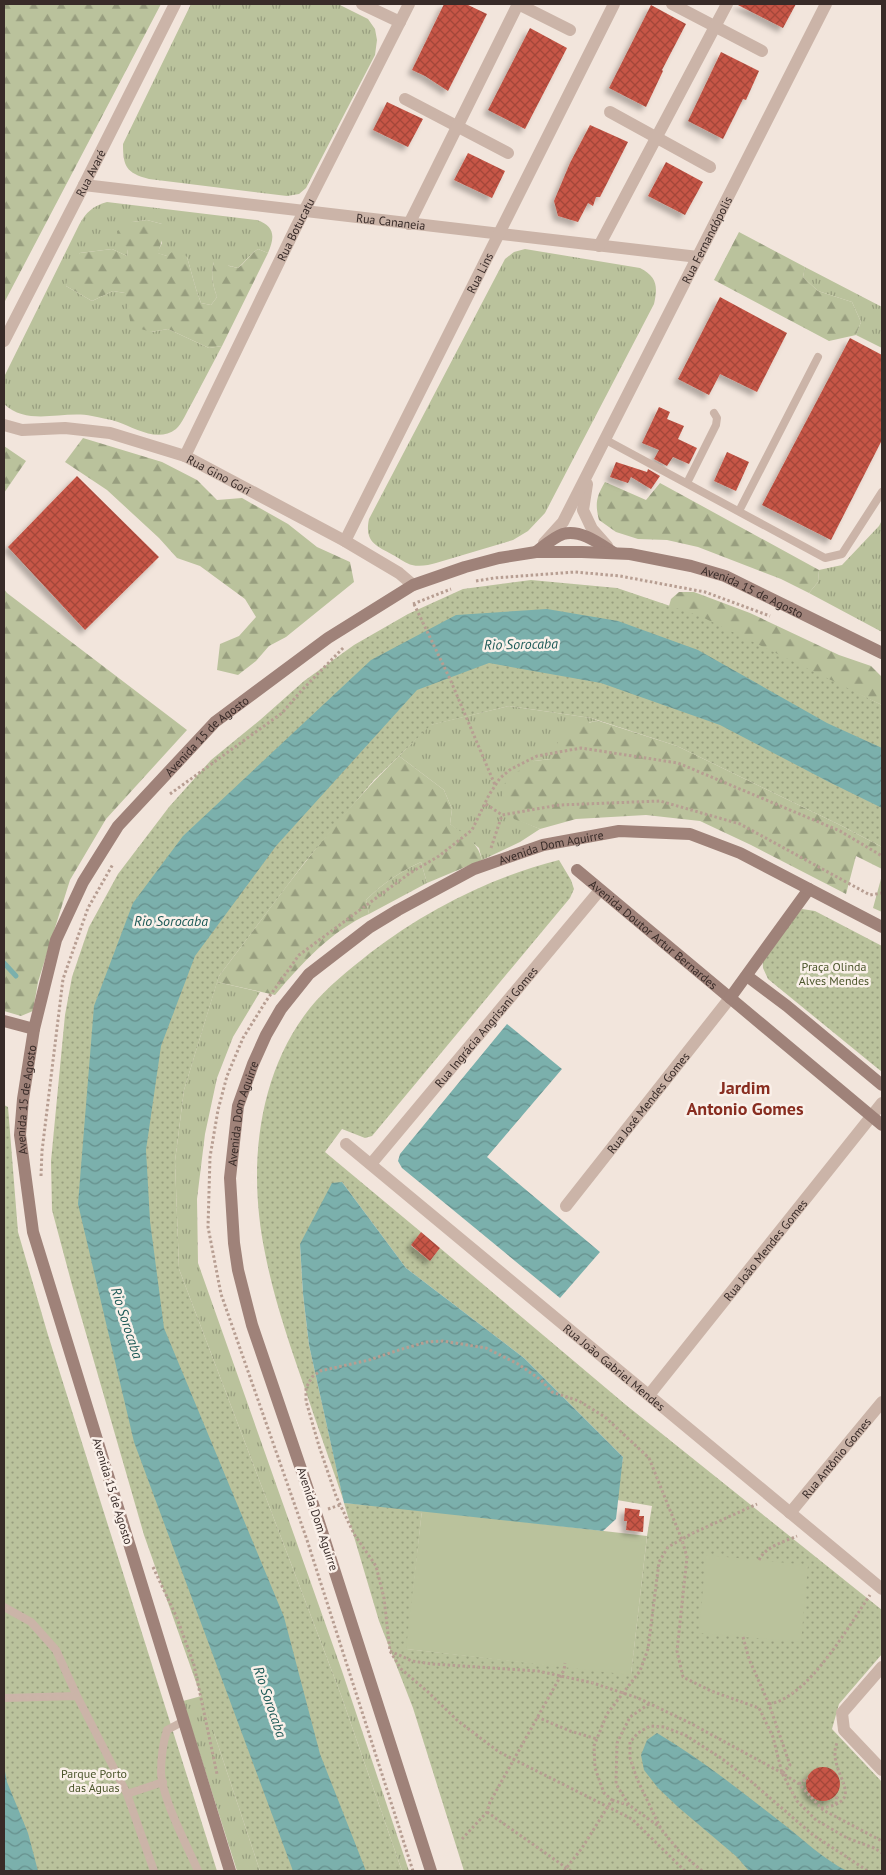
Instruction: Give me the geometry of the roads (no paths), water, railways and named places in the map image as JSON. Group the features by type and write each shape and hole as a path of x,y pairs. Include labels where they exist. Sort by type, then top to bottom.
{"main road":[{"name":"Avenida 15 de Agosto","path":"554,546 563,534 574,533 589,538 614,553"},
{"name":"Avenida 15 de Agosto","path":"230,1871 33,1232 20,1135 21,1117 34,1029 56,940 83,882 118,826 215,722 328,638 413,585 491,560 536,552 554,546 582,552 614,553 655,559 725,576 882,653"},
{"name":"Avenida Dom Aguirre","path":"431,1871 316,1513 252,1325 238,1270 234,1243 230,1178 238,1106 253,1064 281,1008 309,974 370,927 448,883 486,865 543,845 619,831 690,834 740,852 882,927"},
{"name":"Avenida Doutor Artur Bernardes","path":"577,870 882,1125"},
{"name":"Avenida Doutor Artur Bernardes","path":"730,998 809,890"},
{"path":"747,976 787,1006 882,1085"},
{"path":"4,1020 34,1029"}],"street":[{"name":"Rua Avaré","path":"4,341 176,4"},
{"path":"362,4 400,22"},
{"name":"Rua Botucatu","path":"185,456 304,211 409,4"},
{"path":"409,224 518,4 570,30"},
{"name":"Rua Lins","path":"345,540 614,4"},
{"path":"672,4 762,50"},
{"path":"599,246 727,4"},
{"name":"Rua Fernandópolis","path":"536,552 563,522 588,475 826,4"},
{"path":"405,99 508,153"},
{"path":"610,112 710,167"},
{"name":"Rua Cananeia","path":"84,185 698,258"},
{"name":"Rua Gino Gori","path":"4,425 22,430 65,428 110,434 185,456 345,540 399,573 413,585"},
{"name":"Rua Fernandópolis","path":"583,510 588,475"},
{"path":"582,552 589,538 583,510"},
{"path":"583,510 592,529 614,553"},
{"path":"554,546 563,522"},
{"name":"Rua Ingrácia Angrisani Gomes","path":"370,1164 600,890"},
{"name":"Rua José Mendes Gomes","path":"566,1206 730,998"},
{"name":"Rua João Mendes Gomes","path":"649,1395 882,1103"},
{"name":"Rua João Gabriel Mendes","path":"346,1144 880,1587"},
{"name":"Rua Antônio Gomes","path":"790,1513 882,1402"},
{"path":"882,1667 842,1713 844,1730 882,1770"}],"lane":[{"path":"739,511 818,357"},
{"path":"687,483 716,425 717,418 714,413"},
{"path":"606,440 825,558 842,554 882,492"},
{"path":"4,1607 31,1622 56,1650 77,1696 127,1794 154,1871"},
{"path":"4,1698 77,1696"},
{"path":"184,1721 167,1730 164,1740 162,1773 172,1809 198,1871"},
{"path":"127,1794 163,1782"}],"water":[{"name":"Rio Sorocaba","path":"547,609 618,621 698,650 827,723 882,748 882,808 720,725 601,683 489,663 417,690 276,846 195,956 161,1046 146,1150 150,1221 164,1328 284,1617 320,1754 366,1871 293,1871 134,1442 78,1204 94,1006 133,903 183,836 371,660 456,615"},
{"path":"507,1024 562,1069 487,1157 600,1252 560,1298 402,1168 398,1161 400,1154"},
{"path":"342,1182 406,1268 524,1358 623,1457 616,1519 603,1531 344,1503 309,1345 300,1244 332,1183"},
{"path":"657,1733 705,1765 822,1855 847,1871 749,1871 737,1857 658,1788 644,1770 641,1755 647,1740"},
{"path":"4,1766 7,1782 28,1833 38,1871 4,1871"}],"waterway":[{"path":"4,963 16,976"}],"district":[{"name":"Jardim Antonio Gomes","path":"745,1097"}],"park label":[{"name":"Praça Olinda Alves Mendes","path":"834,973"},
{"name":"Parque Porto das Águas","path":"94,1780"}]}
